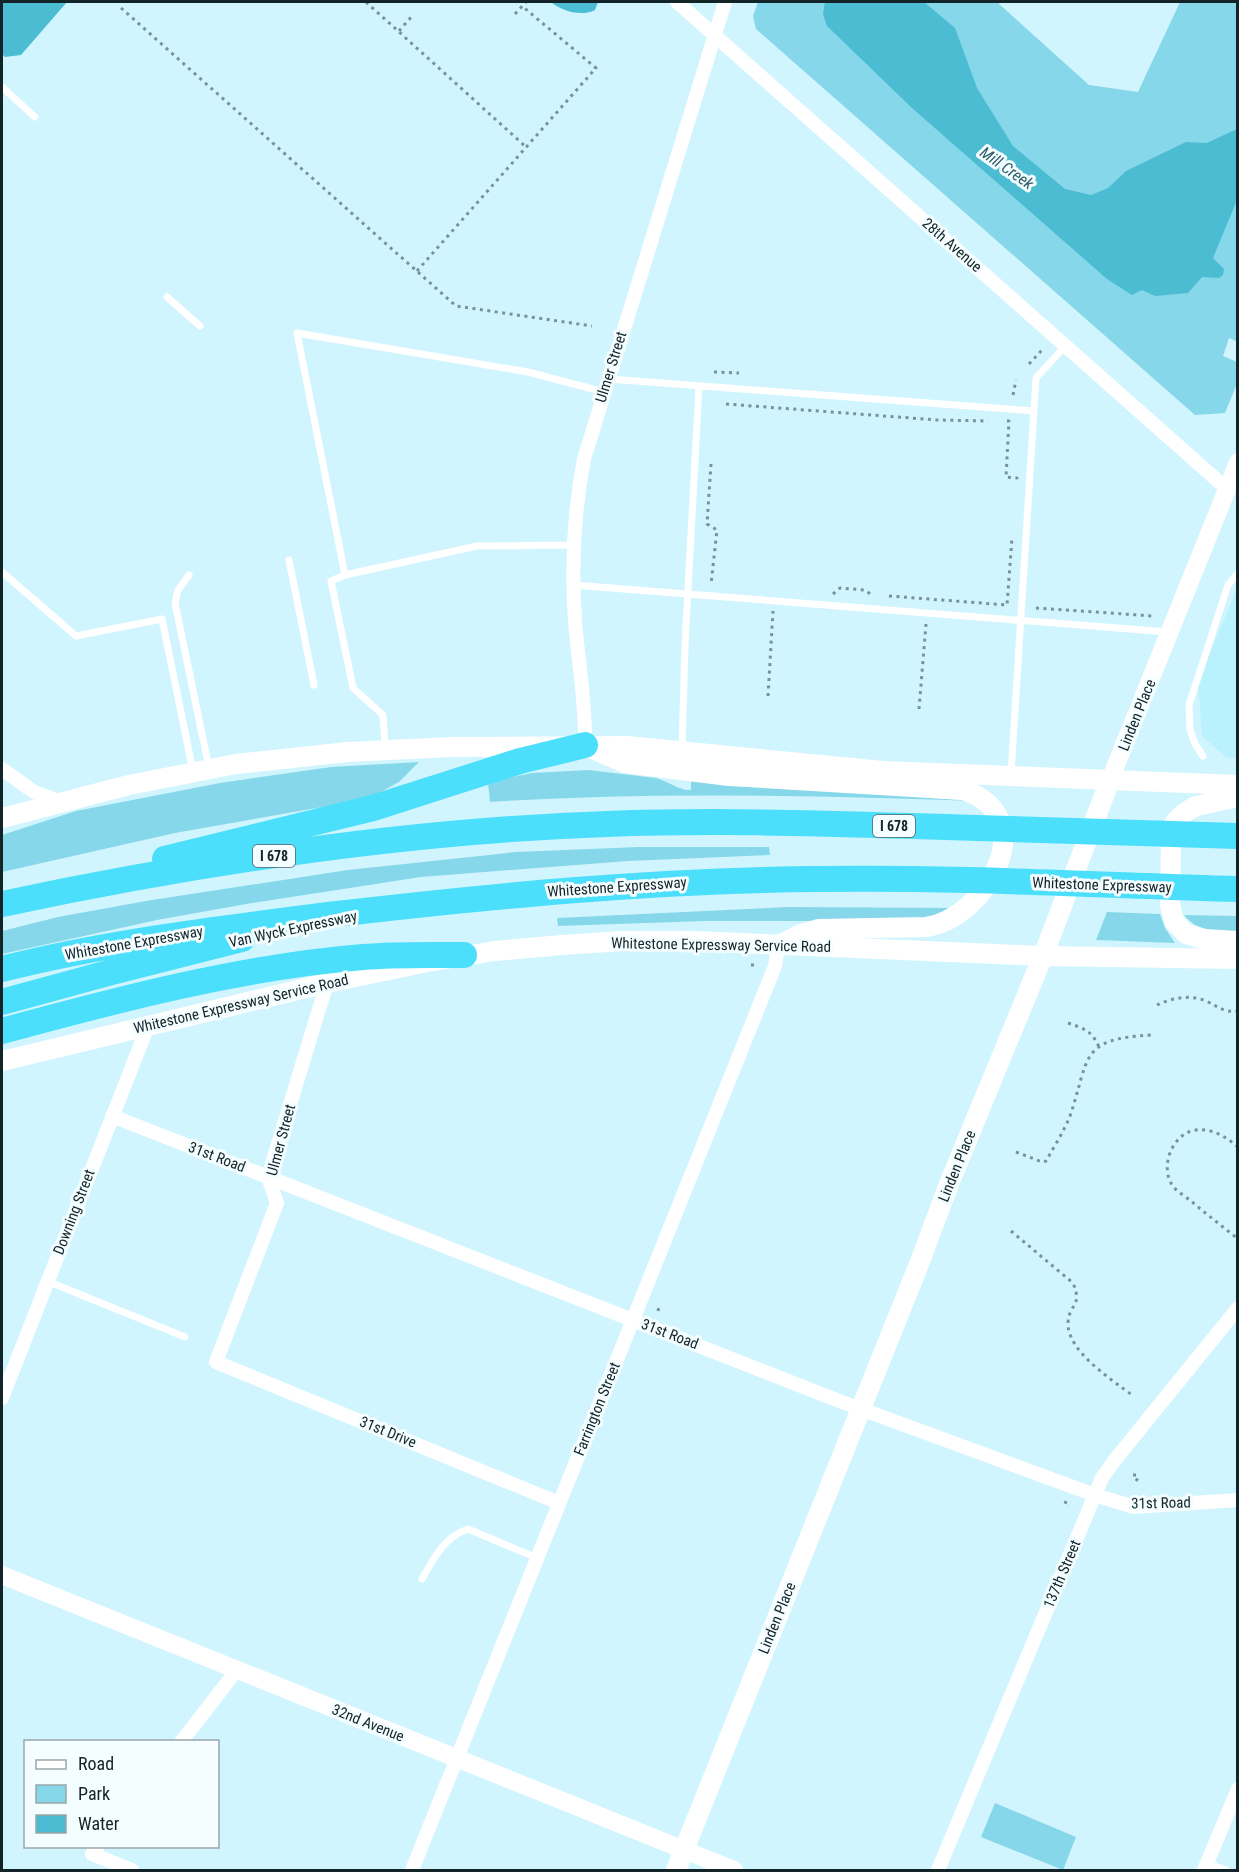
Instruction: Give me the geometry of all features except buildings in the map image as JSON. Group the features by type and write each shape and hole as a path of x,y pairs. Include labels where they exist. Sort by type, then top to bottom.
{"highway":[{"path":"2,903 237,840 373,808 530,758 585,745"},
{"name":"I 678","path":"2,903 300,852 453,834 550,826 648,822 765,822 1238,836"},
{"name":"Whitestone Expressway","path":"2,969 83,950 165,936 411,905 620,886 725,881 855,879 1238,889"},
{"name":"Van Wyck Expressway","path":"2,1002 260,935 411,905"},
{"path":"2,1031 106,1004 264,971 362,957 464,955"}],"main road":[{"path":"585,745 616,761 636,765 738,776 963,790 982,798 998,816 1003,841 998,867 984,889 953,918 926,927 818,929 778,945"},
{"path":"2,818 59,801 201,770 298,756 385,750 585,745 682,751 883,771 1238,785"},
{"name":"Linden Place","path":"676,1870 949,1184 1043,956 1110,780"},
{"path":"1238,796 1196,806 1175,822 1171,836 1170,893 1172,916 1177,926 1186,934 1204,939 1238,941"},
{"name":"Whitestone Expressway Service Road","path":"2,1061 327,983 464,955 524,948 622,941 695,941 1043,956 1238,959"}],"street":[{"name":"28th Avenue","path":"677,2 1227,489"},
{"name":"Ulmer Street","path":"585,745 573,585 574,545 584,459 725,2"},
{"name":"Linden Place","path":"1110,780 1238,462"},
{"path":"2,769 34,792 59,801"},
{"name":"Farrington Street","path":"412,1870 775,966 778,945"},
{"name":"Ulmer Street","path":"216,1362 277,1203 268,1177 327,983"},
{"name":"Downing Street","path":"2,1398 148,1026"},
{"name":"31st Road","path":"112,1116 860,1409 1095,1495 1134,1507 1238,1500"},
{"name":"137th Street","path":"938,1870 1102,1478 1113,1461 1238,1308"},
{"name":"31st Drive","path":"216,1362 559,1503"},
{"name":"32nd Avenue","path":"2,1575 734,1870"},
{"path":"183,1740 237,1670"},
{"path":"1206,1867 1238,1789"},
{"path":"95,1850 132,1870"}],"lane":[{"path":"2,87 35,117"},
{"path":"166,297 200,326"},
{"path":"345,575 297,333 606,385 699,386 1034,411"},
{"path":"1011,777 1036,378 1066,345"},
{"path":"682,751 699,386"},
{"path":"385,750 383,716 353,688 331,581 345,575 477,546 574,545"},
{"path":"289,560 315,685"},
{"path":"2,572 76,636 162,619 201,770"},
{"path":"1203,756 1190,730 1189,705 1228,585 1238,573"},
{"path":"189,575 178,590 175,603 201,770"},
{"path":"573,585 1170,632"},
{"path":"47,1281 185,1337"},
{"path":"422,1580 436,1555 455,1533 468,1529 537,1558"},
{"path":"1206,1867 1226,1870"}],"path":[{"path":"366,2 526,147"},
{"path":"515,14 526,2"},
{"path":"417,272 596,68 522,6"},
{"path":"121,8 456,306 592,326"},
{"path":"399,31 413,15"},
{"path":"1029,364 1043,349"},
{"path":"714,372 739,373"},
{"path":"1013,395 1016,380"},
{"path":"726,404 937,420 1009,421 1006,477 1017,478 1017,490"},
{"path":"705,583 711,584 717,530 707,524 711,464"},
{"path":"884,596 1006,605 1012,536"},
{"path":"833,594 840,588 865,590 873,596"},
{"path":"919,709 928,598"},
{"path":"768,696 774,600"},
{"path":"1036,608 1153,616"},
{"path":"751,965 756,965"},
{"path":"1157,1005 1176,998 1204,999 1218,1009 1228,1012 1238,1011"},
{"path":"1068,1023 1088,1030 1093,1034 1099,1047"},
{"path":"1016,1152 1042,1162 1046,1161 1070,1116 1085,1063 1099,1047 1114,1039 1151,1035"},
{"path":"1238,1147 1216,1133 1194,1130 1180,1138 1175,1144 1168,1160 1168,1171 1173,1186 1238,1239"},
{"path":"1011,1231 1073,1283 1078,1300 1068,1325 1074,1341 1087,1359 1132,1395"},
{"path":"1133,1475 1140,1475 1136,1481"},
{"path":"1066,1501 1065,1504 1069,1506"}],"shaded area":[{"path":"1237,589 1237,758 1227,758 1202,736 1198,682"}],"green space":[{"path":"758,2 997,2 1089,85 1138,92 1180,2 1237,2 1238,342 1229,338 1223,356 1237,362 1238,381 1225,413 1195,415 756,29 753,16"},
{"path":"419,762 399,782 368,799 175,833 2,872 2,835 76,811 220,783 331,767"},
{"path":"588,770 656,778 687,790 691,790 691,781 977,801 794,796 612,796 490,802 488,782 532,773"},
{"path":"639,847 769,847 770,855 628,861 421,877 157,920 2,954 2,931 58,917 146,901 348,870 516,852"},
{"path":"789,907 957,908 948,913 909,921 705,921 558,926 557,918"},
{"path":"1107,912 1160,914 1165,928 1175,943 1096,940"},
{"path":"1184,915 1237,916 1237,932 1201,928"},
{"path":"995,1803 1076,1837 1063,1870 981,1837"}],"water":[{"path":"2,2 67,2 21,55 5,57 2,54"},
{"path":"551,2 598,2 595,10 578,13"},
{"name":"Mill Creek","path":"825,2 924,2 955,28 977,88 1013,146 1065,189 1091,195 1108,188 1126,171 1186,142 1207,143 1237,129 1237,200 1213,258 1224,269 1223,275 1219,278 1202,277 1188,293 1155,296 1142,290 1132,295 1107,279 912,108 827,26 823,14"}]}
